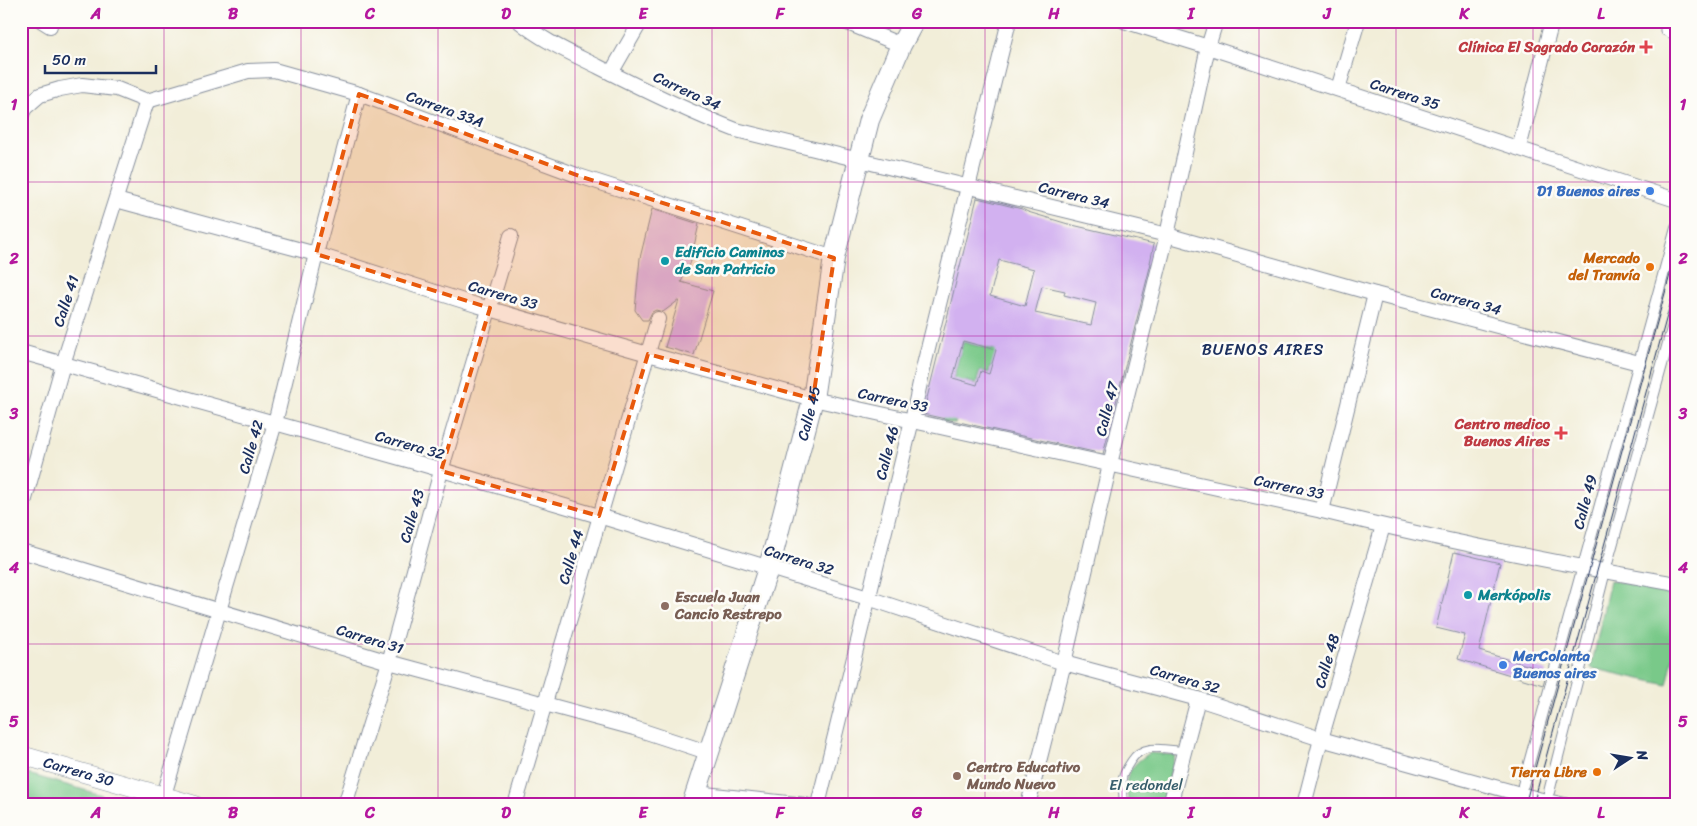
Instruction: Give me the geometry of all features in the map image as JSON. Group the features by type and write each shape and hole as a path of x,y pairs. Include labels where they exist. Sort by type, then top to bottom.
{"main road":[{"name":"Calle 45","path":"694,799 769,568 813,399 834,258 858,158 869,120 901,45 914,21"}],"street":[{"name":"Carrera 34","path":"519,21 536,35 611,73 707,119 736,130 858,158 1167,235 1375,294 1639,363"},
{"path":"611,73 641,21"},
{"path":"844,21 901,45"},
{"name":"Calle 46","path":"818,805 912,420 922,369 1009,21"},
{"name":"Carrera 35","path":"1124,21 1676,200"},
{"name":"Calle 47","path":"1028,805 1167,235 1208,47 1216,21"},
{"path":"1338,89 1358,21"},
{"path":"1519,148 1552,21"},
{"name":"Carrera 33A","path":"147,101 248,71 274,70 359,94 579,176 834,258"},
{"path":"21,116 25,108 40,95 82,85 117,89 147,101"},
{"name":"Calle 42","path":"163,801 275,423 316,254 359,94"},
{"name":"Calle 41","path":"21,513 63,364 147,101"},
{"name":"Carrera 33","path":"116,200 316,254 490,308 813,399 1383,526 1583,568 1676,584"},
{"name":"Calle 49","path":"1523,785 1676,228"},
{"name":"Calle 43","path":"344,805 388,662 511,236"},
{"path":"1322,511 1375,294"},
{"path":"1549,792 1605,572 1676,314"},
{"name":"Calle 44","path":"515,805 658,319"},
{"name":"Carrera 32","path":"21,352 599,516 868,598 1064,663 1198,699 1321,739 1565,805"},
{"name":"Calle 48","path":"1304,805 1321,739 1383,526"},
{"name":"Carrera 31","path":"21,551 388,662 634,728 710,753"},
{"path":"1170,805 1198,699"},
{"name":"Carrera 30","path":"21,755 140,788 163,801 195,805"},
{"path":"694,799 806,805"}],"lane":[{"path":"1664,21 1664,31 1676,37"},
{"path":"1130,805 1123,798 1121,776 1135,754 1155,747 1184,751"}],"highlighted area":[{"path":"359,94 579,176 834,258 813,399 648,354 599,516 441,471 490,308 316,254"}],"green space":[{"path":"996,341 1006,372 990,367 989,373 980,371 976,384 966,381 955,424 942,421 963,342 994,350"},
{"path":"1610,580 1676,595 1676,645 1667,685 1591,668"},
{"name":"El redondel","path":"1150,753 1175,755 1162,805 1130,805 1126,788 1128,774 1136,763"},
{"path":"21,772 137,805 21,805"}],"building":[{"path":"977,198 1022,209 1068,224 1154,244 1151,263 1103,454 923,414","holes":["999,260 1034,269 1025,306 990,296","1042,286 1065,291 1064,295 1096,303 1091,325 1035,313","963,341 996,350 989,374 981,371 977,385 953,378"]},
{"name":"Edificio Caminos de San Patricio","path":"652,209 699,224 690,264 681,282 713,291 694,355 665,347 679,300 663,312 656,310 652,312 648,320 642,320 635,310 640,258"},
{"name":"Merkópolis","path":"1454,552 1500,563 1479,651 1547,671 1543,685 1458,659 1465,635 1436,628"}],"tram line":[{"path":"1525,805 1676,253"},
{"path":"1533,805 1676,283"}],"place":[{"name":"Clínica El Sagrado Corazón","path":"1646,47"},
{"name":"D1 Buenos aires","path":"1650,191"},
{"name":"Edificio Caminos de San Patricio","path":"665,261"},
{"name":"Mercado del Tranvía","path":"1650,267"},
{"name":"Centro medico Buenos Aires","path":"1561,433"},
{"name":"Merkópolis","path":"1468,595"},
{"name":"Escuela Juan Cancio Restrepo","path":"665,606"},
{"name":"MerColanta Buenos aires","path":"1503,665"},
{"name":"Tierra Libre","path":"1597,772"},
{"name":"Centro Educativo Mundo Nuevo","path":"957,776"}],"district":[{"name":"BUENOS AIRES","path":"1263,349"}]}
